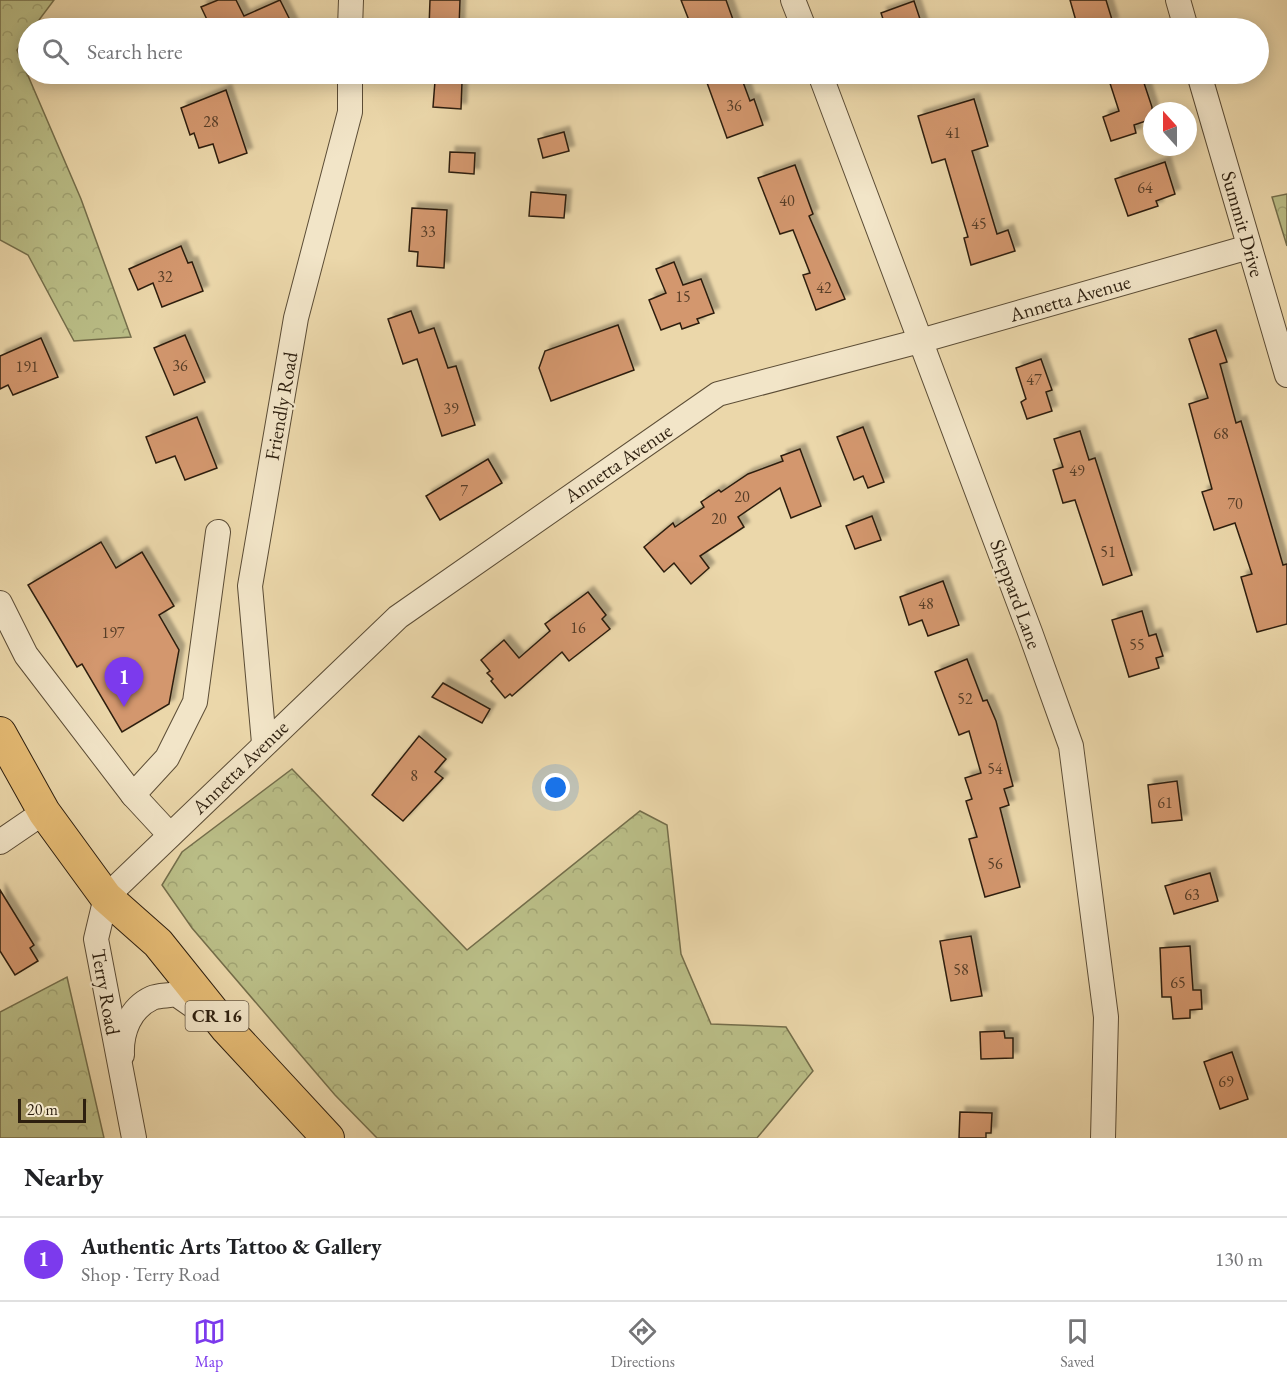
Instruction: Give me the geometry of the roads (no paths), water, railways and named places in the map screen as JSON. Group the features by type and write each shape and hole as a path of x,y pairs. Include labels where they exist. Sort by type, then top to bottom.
{"main road":[{"name":"CR 16","path":"0,733 44,812 106,897 158,943 227,1029 328,1138"}],"street":[{"path":"350,18 351,0"},
{"path":"793,0 800,18"},
{"path":"1178,0 1183,18"},
{"name":"Friendly Road","path":"264,743 250,586 296,318 350,112 350,84"},
{"name":"Sheppard Lane","path":"824,84 1071,746 1106,1017 1103,1138"},
{"name":"Summit Drive","path":"1202,84 1287,375"},
{"name":"Annetta Avenue","path":"106,897 398,617 718,394 920,341 1249,247"},
{"path":"132,795 167,758 195,702 218,532"},
{"path":"0,603 26,655 132,795 170,835"},
{"path":"0,842 44,812"},
{"name":"Terry Road","path":"106,897 96,939 122,1087 134,1138"},
{"path":"122,1087 122,1036 134,1013 153,998 176,994 227,1029"}],"place":[{"name":"Authentic Arts Tattoo & Gallery","path":"124,707"}]}
